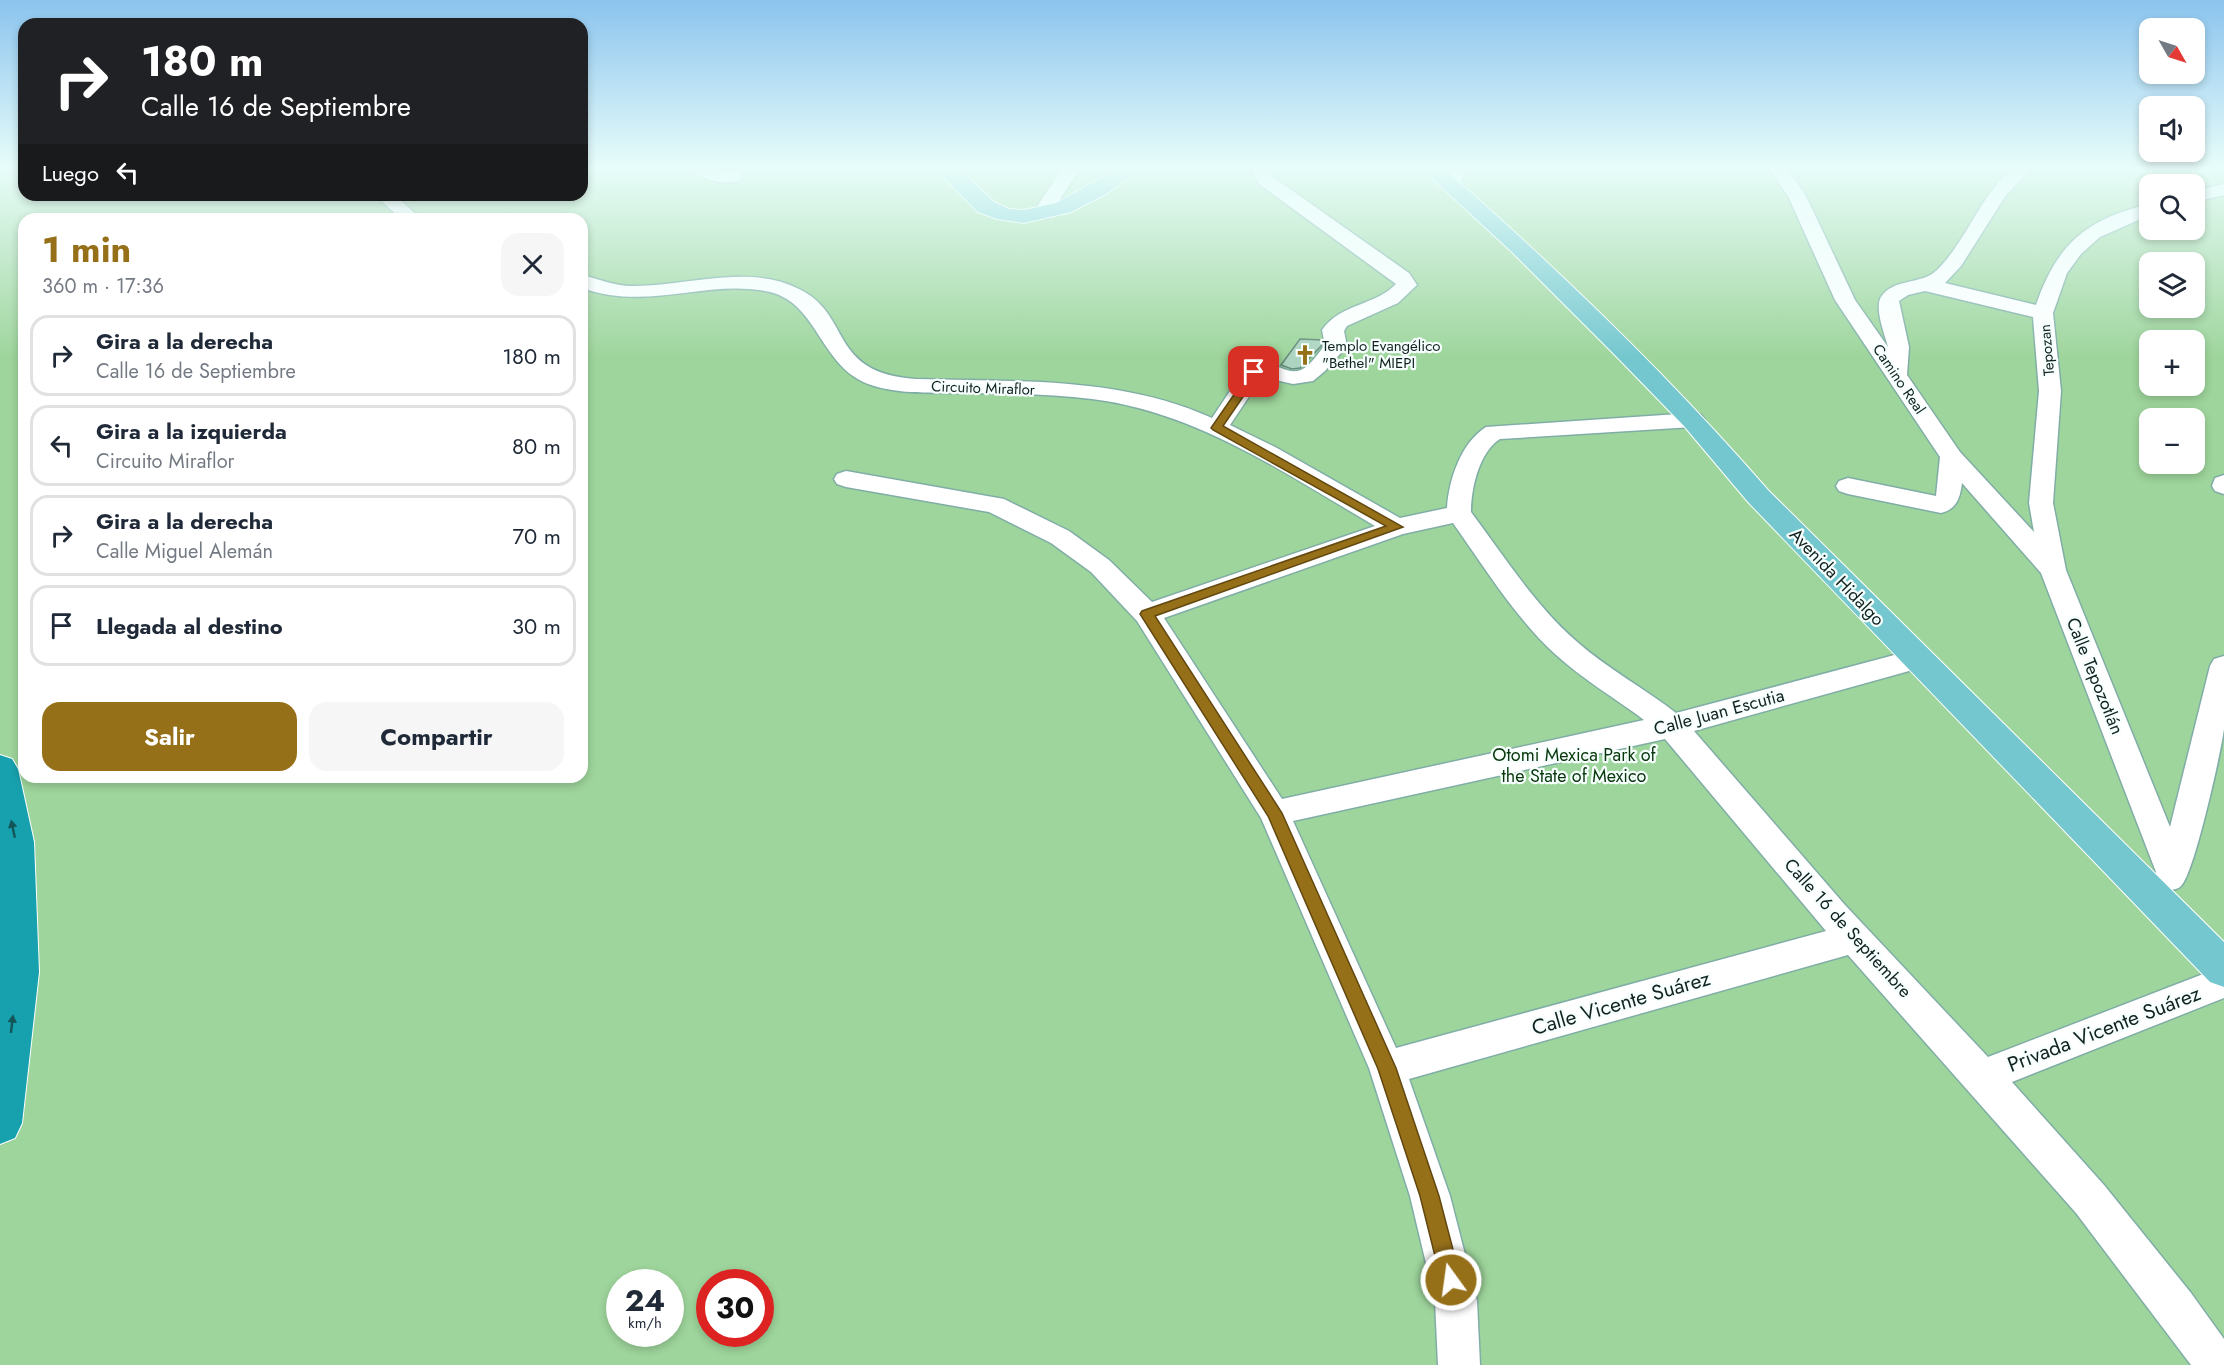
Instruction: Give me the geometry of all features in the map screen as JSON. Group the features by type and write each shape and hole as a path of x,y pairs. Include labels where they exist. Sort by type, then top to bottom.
{"highway":[{"path":"0,769 16,842 19,972 0,1123"}],"main road":[{"name":"Avenida Hidalgo","path":"1504,231 1693,420 1758,496 1917,658 2163,884 2224,969"}],"street":[{"path":"1217,428 1254,372 1268,369 1298,379 1308,375 1336,346 1333,330 1336,325 1346,317 1399,292 1407,285 1402,277 1337,231"},
{"name":"Camino Real","path":"1813,231 1845,300 1952,457 2053,570"},
{"path":"1896,375 1901,364 1900,350 1889,300 1895,292 1940,278 1955,262 1974,231"},
{"name":"Tepozan","path":"2042,472 2050,391 2043,313 2057,273 2074,250 2098,231"},
{"name":"Circuito Miraflor","path":"588,283 617,291 748,282 778,287 790,292 815,310 841,357 868,377 897,383 1094,393 1132,399 1217,428 1397,527"},
{"path":"1923,284 2043,313"},
{"path":"1147,614 1397,527 1459,513 1459,504 1474,451 1485,436 1494,432 1693,420"},
{"path":"1848,486 1941,505 1948,498 1952,457"},
{"name":"Calle Tepozotlán","path":"2042,472 2041,503 2053,570 2163,884"},
{"path":"846,479 995,505 1017,514 1060,537 1101,566 1147,614 1274,813 1387,1068 1430,1196 1456,1301 1459,1365"},
{"name":"Calle 16 de Septiembre","path":"1459,513 1545,629 1567,650 1671,726 1854,938 1984,1076 2083,1189 2169,1295 2217,1365"},
{"name":"Calle Juan Escutia","path":"1274,813 1671,726 1917,658"},
{"path":"2163,884 2224,666"},
{"name":"Calle Vicente Suárez","path":"1387,1068 1854,938"},
{"name":"Privada Vicente Suárez","path":"1984,1076 2224,982"}],"green space":[{"name":"Otomi Mexica Park of the State of Mexico","path":"0,231 18,231 18,783 588,783 588,231 2139,231 2139,240 2205,240 2205,231 2224,231 2224,1365 0,1365"}],"building":[{"name":"Templo Evangélico \"Bethel\" MIEPI","path":"1300,339 1322,340 1323,344 1300,368 1292,369 1281,365"}],"place":[{"name":"Templo Evangélico \"Bethel\" MIEPI","path":"1305,355"}],"route":[{"path":"1254,372 1217,428 1397,527 1147,614 1274,813 1387,1068 1430,1196 1451,1280"}]}
